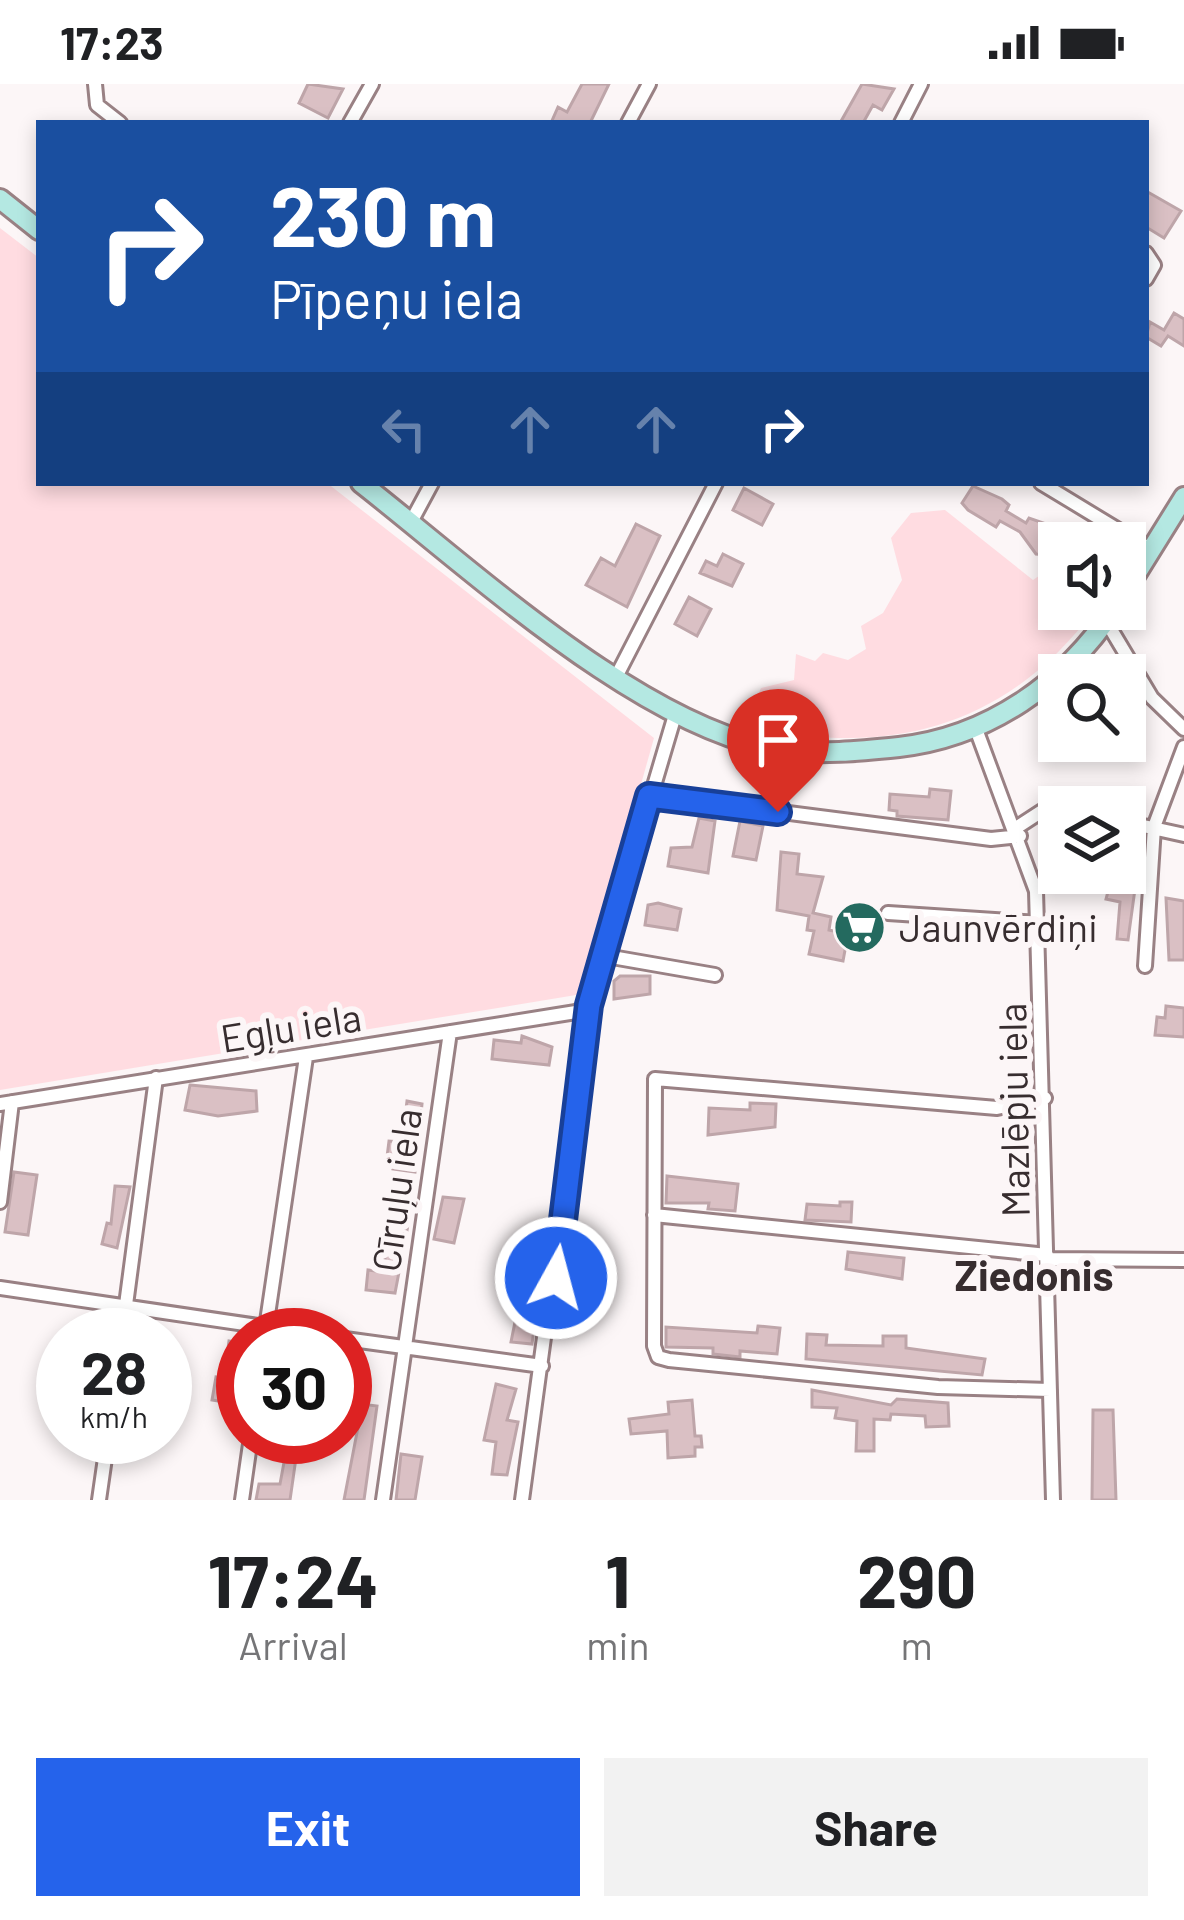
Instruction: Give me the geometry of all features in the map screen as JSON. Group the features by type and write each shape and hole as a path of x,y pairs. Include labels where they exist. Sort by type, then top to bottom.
{"main road":[{"path":"0,199 36,228"},
{"path":"365,486 615,679 675,715 749,742 816,752 926,744 976,729 1048,682 1096,630"},
{"path":"1146,561 1184,497"}],"street":[{"path":"94,84 97,105 116,120"},
{"path":"352,120 372,84"},
{"path":"630,120 649,84"},
{"path":"903,120 921,84"},
{"path":"411,522 430,486"},
{"path":"615,679 714,486"},
{"path":"1046,486 1153,551"},
{"path":"1118,630 1152,698 1184,729"},
{"path":"522,1500 589,1005 675,715"},
{"name":"Mazlēpju iela","path":"976,729 1018,832 1036,891 1053,1500"},
{"path":"1145,966 1145,895 1154,827 1184,747"},
{"path":"649,796 991,838 1018,832 1038,815"},
{"path":"1146,826 1184,835"},
{"path":"888,913 1039,923"},
{"path":"607,956 716,975"},
{"name":"Egļu iela","path":"6,1104 306,1057 589,1005"},
{"name":"Cīruļu iela","path":"383,1500 450,1032"},
{"path":"269,1308 306,1057"},
{"path":"1045,1098 997,1108 667,1076 656,1079 654,1215 658,1357 938,1387 1050,1390"},
{"path":"126,1307 156,1078"},
{"path":"0,1202 6,1104"},
{"path":"654,1215 1047,1257 1184,1260"},
{"path":"0,1288 216,1322"},
{"path":"372,1343 542,1366"},
{"path":"99,1500 104,1464"},
{"path":"242,1500 247,1464"}],"shaded area":[{"path":"0,228 36,256 36,486 331,486 654,738 582,994 0,1090"},
{"path":"945,510 1033,580 1038,577 1038,630 1077,630 1056,654 1038,654 1038,670 1023,683 940,725 847,738 745,725 761,688 794,680 796,654 815,661 823,653 848,660 866,649 861,626 883,613 902,580 891,538 911,513"}],"building":[{"path":"308,84 343,89 328,118 299,103"},
{"path":"582,84 609,84 591,120 552,120 558,107 567,112"},
{"path":"862,84 894,89 882,110 873,105 865,120 842,120"},
{"path":"1149,193 1181,211 1164,238 1149,229"},
{"path":"1174,313 1184,319 1184,346 1168,336 1161,346 1149,339 1150,322 1164,330"},
{"path":"973,486 1002,499 1009,505 1006,511 1026,523 1029,518 1040,522 1038,554 1020,532 1000,521 996,527 962,503"},
{"path":"744,488 773,504 762,525 733,510"},
{"path":"636,524 660,536 627,607 586,585 601,558 615,566"},
{"path":"723,554 743,564 732,586 700,573 706,561 717,566"},
{"path":"689,597 711,609 697,636 675,624"},
{"path":"930,789 951,791 948,820 897,816 897,811 889,810 890,794 929,797"},
{"path":"699,818 715,821 708,873 668,866 671,848 692,847"},
{"path":"740,821 763,826 756,860 733,856"},
{"path":"781,852 799,854 797,874 823,877 813,913 831,917 829,930 848,934 843,961 809,954 814,931 807,930 809,916 777,910"},
{"path":"1107,894 1134,894 1128,940 1117,939 1120,902 1106,899"},
{"path":"1166,898 1184,901 1184,960 1169,960"},
{"path":"648,905 681,909 677,930 645,925"},
{"path":"620,976 650,976 650,994 614,999 614,981"},
{"path":"1166,1006 1184,1008 1184,1037 1155,1035 1157,1017 1165,1018"},
{"path":"522,1036 552,1047 549,1065 492,1059 494,1040 521,1043"},
{"path":"190,1085 256,1091 257,1111 218,1116 185,1110"},
{"path":"407,1101 422,1104 415,1172 393,1169 394,1158 387,1157 389,1141 402,1142"},
{"path":"750,1103 776,1104 775,1127 708,1135 709,1108 750,1110"},
{"path":"14,1172 37,1175 28,1235 5,1232"},
{"path":"667,1176 738,1184 735,1211 708,1209 709,1203 666,1203"},
{"path":"115,1186 130,1187 117,1248 102,1244 107,1223 111,1224"},
{"path":"443,1197 464,1199 454,1243 434,1239"},
{"path":"840,1202 852,1202 851,1222 805,1220 807,1204 840,1206"},
{"path":"388,1221 408,1225 395,1293 366,1290 368,1270 384,1272"},
{"path":"848,1252 904,1258 902,1279 846,1269"},
{"path":"524,1277 541,1279 532,1344 511,1342"},
{"path":"758,1326 780,1328 777,1354 740,1351 740,1357 713,1354 713,1348 666,1347 666,1327 757,1333"},
{"path":"807,1334 827,1335 826,1345 883,1346 883,1336 906,1336 906,1348 985,1359 982,1375 806,1359"},
{"path":"496,1384 516,1389 507,1420 518,1422 507,1475 492,1474 496,1442 484,1440"},
{"path":"812,1390 891,1405 897,1399 948,1403 949,1426 926,1427 925,1416 891,1414 890,1420 874,1419 874,1451 856,1451 857,1421 835,1418 837,1408 812,1407"},
{"path":"692,1400 695,1436 701,1436 702,1447 695,1447 695,1456 668,1458 667,1431 631,1434 629,1419 669,1414 668,1402"},
{"path":"372,1405 377,1406 372,1442"},
{"path":"1093,1410 1113,1410 1116,1500 1092,1500"},
{"path":"401,1454 422,1457 415,1500 396,1500"},
{"path":"284,1464 295,1464 290,1500 256,1500 259,1484 280,1484"},
{"path":"351,1464 369,1464 364,1500 344,1500"}],"place":[{"name":"Jaunvērdiņi","path":"860,928"}],"district":[{"name":"Ziedonis","path":"1034,1276"}],"route":[{"path":"556,1278 589,1005 649,796 778,812"}]}
